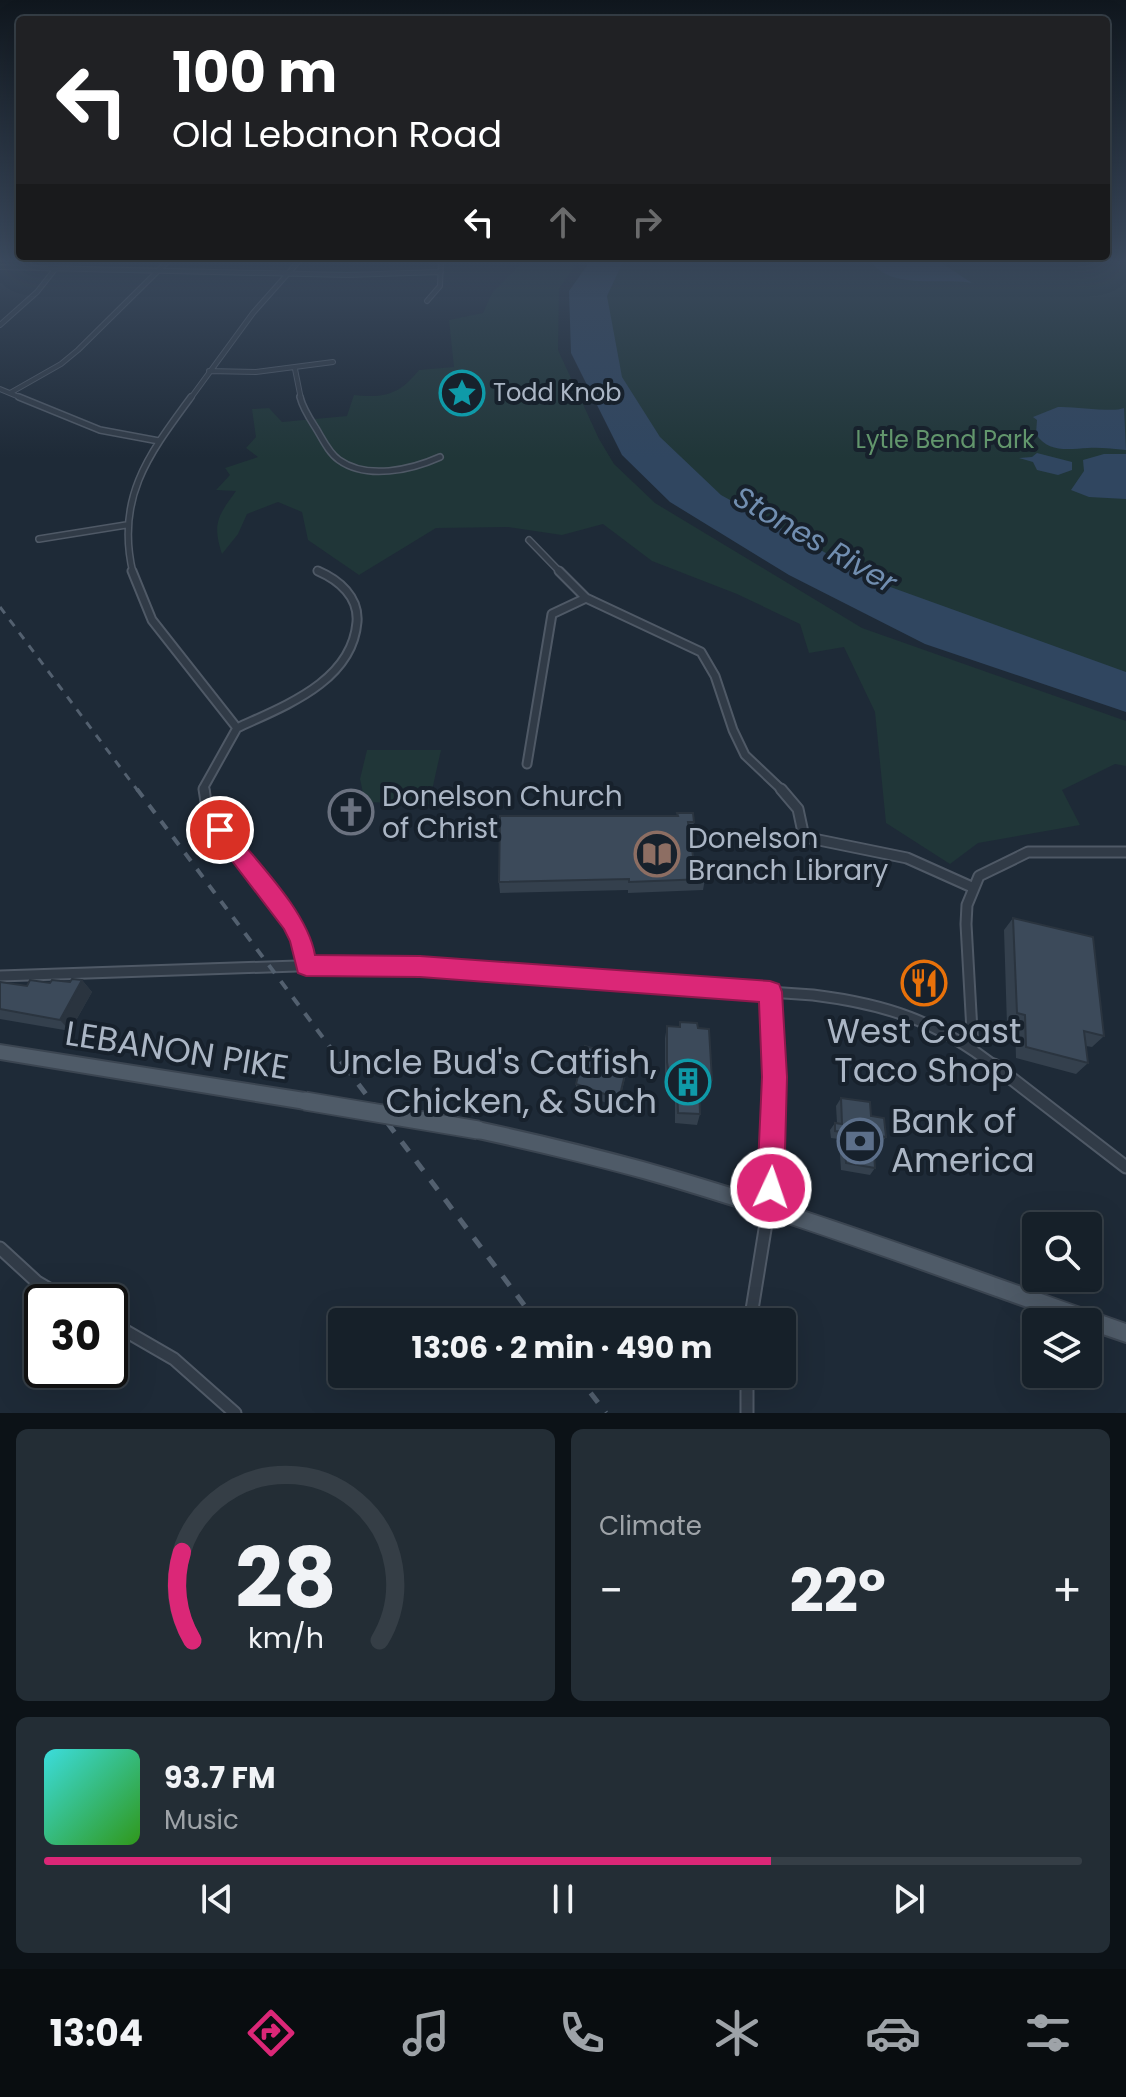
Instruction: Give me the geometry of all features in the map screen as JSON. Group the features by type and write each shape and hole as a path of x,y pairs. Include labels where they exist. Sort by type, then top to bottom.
{"main road":[{"name":"LEBANON PIKE","path":"0,1052 478,1130 561,1147 767,1209 1126,1333"}],"street":[{"path":"10,393 61,364 101,326"},
{"path":"237,728 152,620 132,570 126,525 133,488 159,441 244,326"},
{"path":"209,371 295,369 333,362"},
{"path":"295,369 302,406 331,453 340,461 359,469 380,472 427,463 440,457"},
{"path":"0,389 100,430 159,441"},
{"path":"39,539 126,525"},
{"path":"529,540 586,598 701,652 712,666 741,749 751,763 793,799 801,812 804,837 907,858 974,888"},
{"path":"306,965 301,939 291,922 208,815 204,787 237,728 306,695 338,667 357,633 356,602 333,577 317,570"},
{"path":"527,764 552,614 586,598"},
{"path":"973,1049 966,924 967,905 979,876 1028,852 1126,852"},
{"path":"0,976 306,965 420,967 825,996 890,1008 935,1026 973,1049 1126,1167"},
{"path":"752,1308 773,1180 774,1077 770,992"},
{"path":"0,1248 40,1284"},
{"path":"128,1332 174,1359 235,1413"},
{"path":"747,1388 747,1413"}],"green space":[{"path":"450,326 558,326 558,350 599,439 614,464 655,503 862,628 1126,721 1126,766 1115,764 1062,790 1080,825 978,843 950,864 886,823 875,712 844,647 809,653 800,624 737,594 652,561 603,524 562,535 508,527 436,528 359,575 308,540 302,512 278,502 247,514 238,534 222,554 217,535 218,520 236,491 216,490 230,475 225,468 258,457 246,448 256,437 252,409 269,408 282,422 347,416 354,395 391,393 405,385 419,370 454,367"},
{"name":"Lytle Bend Park","path":"612,326 1126,326 1126,704 937,642 629,440"},
{"path":"367,750 441,750 429,804 365,802 360,779"}],"water":[{"path":"570,326 613,326 622,377 660,437 721,495 882,584 1126,672 1126,712 925,644 789,575 670,502 622,455 571,353"},
{"path":"1058,407 1124,408 1126,450 1066,449 1046,444 1036,434 1037,420 1033,417"},
{"path":"1037,453 1072,462 1072,470 1058,475 1037,470 1033,462 1019,458 1032,457"},
{"path":"1104,454 1126,454 1126,499 1089,497 1071,490 1084,471 1083,460"}],"building":[{"path":"677,813 693,813 694,822 688,822 694,863 705,864 705,879 499,882 500,816 678,816"},
{"path":"1013,918 1093,937 1104,1036 1084,1031 1088,1063 1026,1047 1025,1015 1017,1013"},
{"path":"72,979 82,980 60,1020 0,1009 0,982 27,986 30,980 50,983 52,980 70,982"},
{"name":"Uncle Bud's Catfish, Chicken, & Such","path":"680,1022 697,1023 698,1028 709,1029 712,1080 699,1080 700,1114 678,1113 677,1083 670,1083 667,1026 680,1027"},
{"name":"Uncle Bud's Catfish, Chicken, & Such","path":"585,1046 629,1058 619,1099 576,1084"},
{"name":"Bank of America","path":"841,1098 870,1102 871,1116 884,1118 886,1137 873,1135 875,1168 846,1163 844,1132 835,1131 835,1123 842,1124"}],"railway":[{"path":"0,607 138,791"},
{"path":"137,789 345,1067"},
{"path":"344,1065 526,1308"},
{"path":"587,1388 606,1413"}],"place":[{"name":"Todd Knob","path":"462,393"},
{"name":"Donelson Church of Christ","path":"351,812"},
{"name":"Donelson Branch Library","path":"657,854"},
{"name":"West Coast Taco Shop","path":"924,983"},
{"name":"Uncle Bud's Catfish, Chicken, & Such","path":"688,1082"},
{"name":"Bank of America","path":"860,1141"}],"route":[{"path":"220,830 291,922 306,953 306,965 420,967 770,992 774,1077 771,1188"}],"water label":[{"name":"Stones River","path":"815,540"}]}
